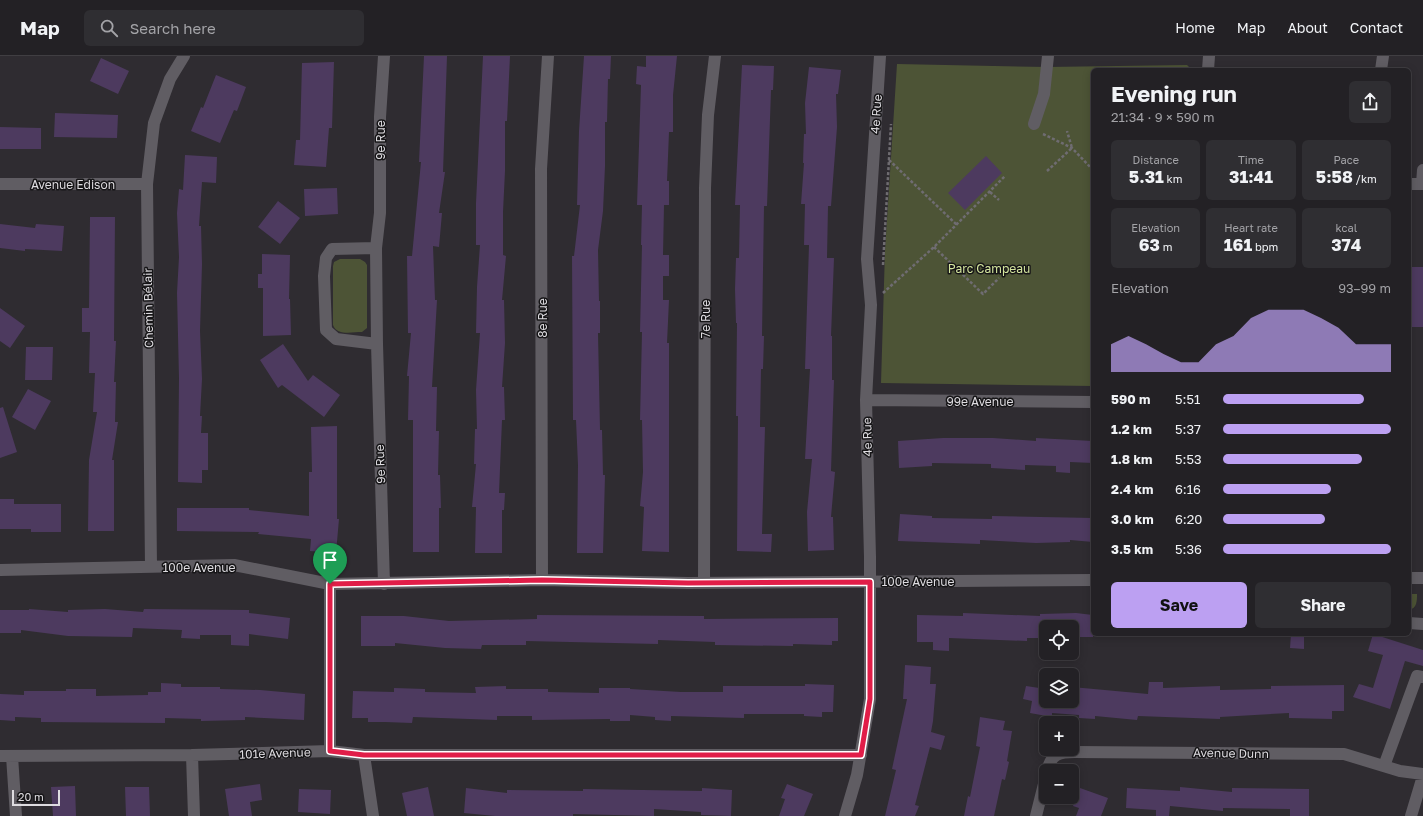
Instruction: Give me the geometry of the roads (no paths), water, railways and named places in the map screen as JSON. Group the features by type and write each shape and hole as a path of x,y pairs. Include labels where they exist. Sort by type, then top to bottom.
{"street":[{"name":"Chemin Bélair","path":"151,567 147,184 154,123 170,79 184,56"},
{"name":"9e Rue","path":"384,56 380,117 380,213 376,248 376,344 384,584"},
{"name":"8e Rue","path":"542,580 541,169 548,56"},
{"name":"7e Rue","path":"704,583 705,188 708,116 715,56"},
{"name":"4e Rue","path":"845,816 861,755 870,699 870,582 866,400 871,305 867,259 880,56"},
{"path":"1036,127 1044,94 1048,56"},
{"path":"1208,68 1209,56"},
{"path":"1381,68 1383,56"},
{"path":"1411,184 1422,184 1423,170"},
{"name":"Avenue Edison","path":"0,184 147,184"},
{"path":"376,248 332,249 326,258 324,276 326,330 336,339 376,344"},
{"name":"99e Avenue","path":"866,400 1091,402"},
{"name":"100e Avenue","path":"0,570 234,565 330,584 542,580 704,583 1091,580"},
{"path":"1411,578 1423,578"},
{"path":"330,584 330,751"},
{"path":"1411,623 1423,624"},
{"path":"1384,766 1417,676 1423,677"},
{"name":"101e Avenue","path":"0,756 192,755 330,751 364,755 861,755"},
{"name":"Avenue Dunn","path":"1050,764 1052,757 1056,754 1075,752 1344,754 1400,771 1423,775"},
{"path":"192,755 194,816"},
{"path":"364,755 373,816"},
{"path":"12,756 16,816"},
{"path":"1411,816 1423,775"},
{"path":"1036,816 1039,804"}],"park label":[{"name":"Parc Campeau","path":"989,268"}]}
